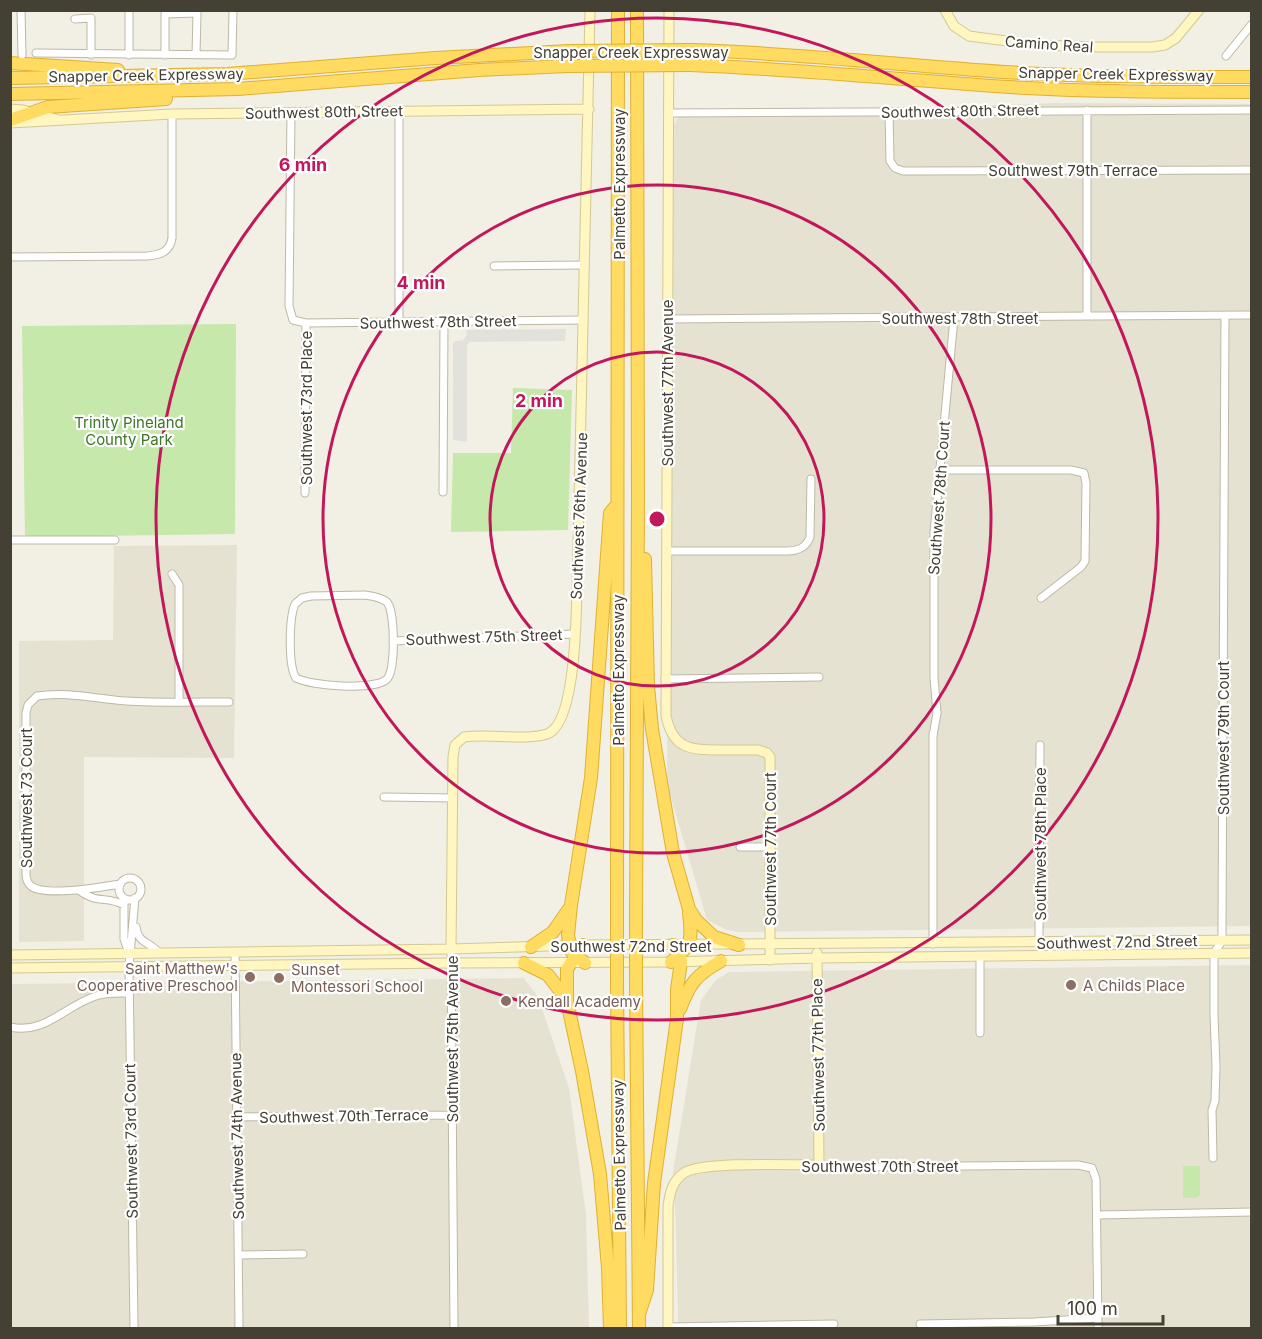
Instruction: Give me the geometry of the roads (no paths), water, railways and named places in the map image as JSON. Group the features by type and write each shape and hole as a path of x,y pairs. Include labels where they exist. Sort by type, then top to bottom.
{"highway":[{"path":"612,10 612,37 618,53"},
{"name":"Palmetto Expressway","path":"618,10 617,980 620,1329"},
{"name":"Palmetto Expressway","path":"637,10 636,980 639,1329"},
{"name":"Snapper Creek Expressway","path":"10,78 188,76 295,70 487,54 690,50 795,55 1043,74 1251,77"},
{"path":"10,63 49,64 188,76"},
{"name":"Snapper Creek Expressway","path":"10,93 238,89 487,69 690,65 816,71 1037,88 1127,92 1251,92"},
{"path":"10,121 30,112 60,105 223,95 238,89"},
{"path":"638,499 645,534 651,729 673,853 689,909 692,932 689,945 676,956 677,1018 654,1183 647,1290 639,1314"},
{"path":"575,957 571,905 591,778 610,513 618,503"},
{"path":"531,947 554,932 571,905"},
{"path":"689,909 710,934 718,939 739,945"},
{"path":"583,945 566,975 567,1001 600,1174 608,1268 610,1329"},
{"path":"677,1018 692,983 703,972 721,961"},
{"path":"524,963 548,975 567,1001"}],"street":[{"path":"21,10 22,55"},
{"path":"129,10 129,55"},
{"path":"36,54 232,55 232,10"},
{"name":"Southwest 76th Avenue","path":"454,749 464,737 548,734 556,729 565,707 575,634 590,10"},
{"name":"Southwest 77th Avenue","path":"669,10 666,716 675,739 686,747 703,750 758,750 767,753"},
{"name":"Camino Real","path":"945,10 958,30 969,36 1051,47 1165,45 1176,38 1199,10"},
{"path":"165,55 165,14 197,13 196,55"},
{"path":"75,18 91,18 91,55"},
{"path":"1226,56 1251,24"},
{"name":"Southwest 80th Street","path":"10,109 58,120"},
{"name":"Southwest 80th Street","path":"10,121 46,122 172,114 589,109"},
{"path":"1087,110 1087,316"},
{"name":"Southwest 80th Street","path":"668,113 1251,110"},
{"name":"Southwest 73rd Place","path":"291,112 289,306 293,320"},
{"path":"399,112 399,322"},
{"name":"Southwest 79th Terrace","path":"889,112 889,157 895,168 906,171 1251,170"},
{"path":"10,257 151,256 167,250 172,238 172,114"},
{"path":"494,266 585,265"},
{"name":"Southwest 79th Court","path":"1222,941 1225,315"},
{"name":"Southwest 78th Street","path":"668,319 1251,315"},
{"name":"Southwest 78th Court","path":"933,944 933,736 930,692 934,678 934,542 954,318"},
{"name":"Southwest 78th Street","path":"293,320 306,323 584,320"},
{"path":"442,492 444,322"},
{"name":"Southwest 73rd Place","path":"305,493 306,323"},
{"path":"939,470 1071,470 1084,473 1086,483 1085,561 1081,567 1041,598"},
{"path":"666,551 791,551 801,549 807,545 810,534 811,479"},
{"path":"10,540 115,540"},
{"path":"172,574 179,585 179,702 230,702"},
{"path":"365,595 382,598 391,611 393,640 391,672 389,677 382,682 371,685 323,685 298,679 294,675 291,621 295,604 302,598 365,595"},
{"name":"Southwest 75th Street","path":"393,640 575,634"},
{"path":"665,679 819,677"},
{"name":"Southwest 73 Court","path":"120,884 80,891 37,889 31,886 26,879 26,713 28,705 37,696 43,695 77,695 124,701 179,702"},
{"name":"Southwest 78th Place","path":"1040,745 1040,943"},
{"name":"Southwest 75th Avenue","path":"454,749 451,963 454,1329"},
{"name":"Southwest 77th Court","path":"767,753 771,762 770,960"},
{"path":"384,797 453,798"},
{"path":"740,847 770,847"},
{"path":"124,902 135,898 141,891 137,880 128,878 120,884 119,892 124,902 124,939 129,953"},
{"path":"93,887 93,899"},
{"name":"Southwest 73 Court","path":"80,891 100,901 112,899 124,902"},
{"path":"129,953 135,898"},
{"path":"134,922 141,940 148,946 154,947 159,953"},
{"name":"Southwest 72nd Street","path":"689,945 1251,940"},
{"path":"1213,1158 1212,1110 1215,1101 1216,1067 1214,953 1222,941"},
{"path":"933,944 933,957"},
{"name":"Southwest 72nd Street","path":"583,945 721,961 1251,953"},
{"name":"Southwest 77th Place","path":"817,945 819,1165"},
{"name":"Southwest 72nd Street","path":"10,955 531,947 575,957"},
{"path":"330,951 331,964"},
{"name":"Southwest 74th Avenue","path":"235,952 239,1329"},
{"name":"Southwest 73rd Court","path":"129,953 134,1329"},
{"name":"Southwest 72nd Street","path":"10,968 524,963 575,957 676,956"},
{"path":"980,956 980,1034"},
{"path":"10,1027 22,1029 37,1027 97,995 129,993"},
{"name":"Southwest 70th Terrace","path":"237,1117 452,1115"},
{"name":"Southwest 70th Street","path":"668,1328 668,1210 674,1184 686,1171 703,1167 1078,1164 1092,1168 1095,1174 1097,1215"},
{"path":"1098,1329 1097,1215 1251,1212"},
{"path":"238,1255 303,1254"},
{"path":"920,1324 1034,1322 1098,1318"},
{"path":"668,1328 834,1324"}],"place":[{"name":"Saint Matthew's Cooperative Preschool","path":"250,977"},
{"name":"Sunset Montessori School","path":"279,978"},
{"name":"A Childs Place","path":"1071,985"},
{"name":"Kendall Academy","path":"506,1001"}],"park label":[{"name":"Trinity Pineland County Park","path":"129,430"}]}
